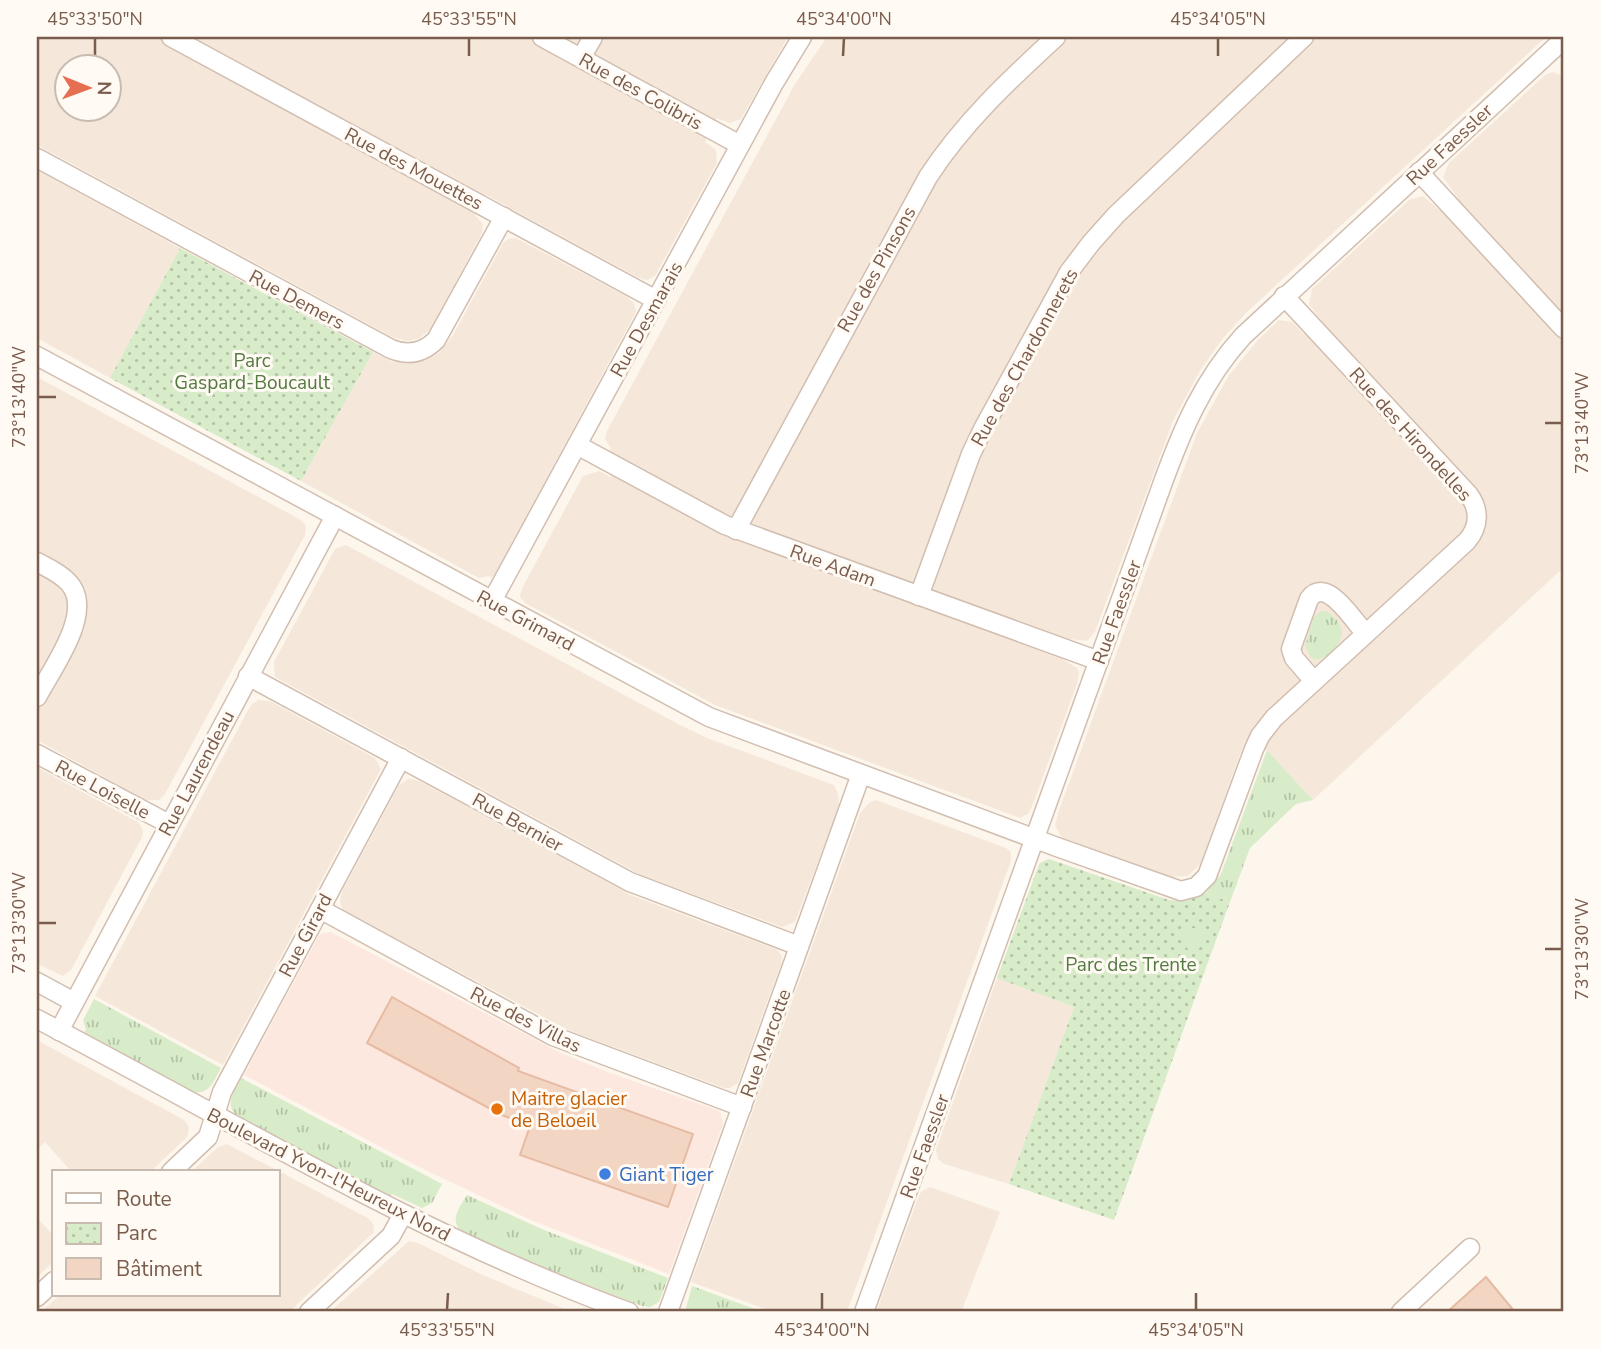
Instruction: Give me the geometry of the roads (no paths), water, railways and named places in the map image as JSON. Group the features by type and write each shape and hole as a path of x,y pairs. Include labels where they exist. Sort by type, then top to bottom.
{"street":[{"name":"Rue des Mouettes","path":"171,37 656,300"},
{"name":"Rue des Colibris","path":"542,37 740,145"},
{"path":"581,58 593,37"},
{"name":"Rue Desmarais","path":"492,601 786,61 802,37"},
{"name":"Rue des Pinsons","path":"736,530 928,177 957,135 979,110 1056,37"},
{"name":"Rue des Chardonnerets","path":"919,596 977,441 1069,272 1116,215 1304,37"},
{"name":"Rue Faessler","path":"864,1312 1192,408 1232,347 1284,296 1419,172 1561,48"},
{"name":"Rue Demers","path":"37,158 401,353 423,350 436,340 504,217"},
{"path":"1419,172 1564,329"},
{"name":"Rue des Hirondelles","path":"1035,839 1171,889 1181,891 1196,887 1204,881 1211,867 1260,736 1274,718 1471,536 1477,521 1476,510 1469,495 1284,296"},
{"name":"Rue Grimard","path":"37,356 709,717 1035,839"},
{"name":"Rue Adam","path":"577,445 736,530 1099,661"},
{"name":"Rue Laurendeau","path":"59,1031 335,516"},
{"path":"37,562 68,582 77,597 79,610 74,627 37,696"},
{"path":"1313,680 1294,658 1291,649 1313,594 1319,591 1329,593 1365,633"},
{"name":"Rue Bernier","path":"248,676 630,882 799,946"},
{"name":"Rue Loiselle","path":"37,754 169,824"},
{"name":"Rue Girard","path":"173,1170 208,1137 222,1092 401,758"},
{"name":"Rue Marcotte","path":"668,1312 861,774"},
{"name":"Rue des Villas","path":"320,909 553,1037 742,1107"},
{"path":"37,982 74,1002"},
{"name":"Boulevard Yvon-l'Heureux Nord","path":"37,1019 403,1214 600,1307 629,1312"},
{"path":"309,1312 386,1241 403,1214"},
{"path":"1401,1312 1470,1248"},
{"path":"37,1297 52,1283"}],"place":[{"name":"Maitre glacier de Beloeil","path":"497,1109"},
{"name":"Giant Tiger","path":"605,1174"}],"park label":[{"name":"Parc Gaspard-Boucault","path":"252,371"},
{"name":"Parc des Trente","path":"1131,964"}]}
